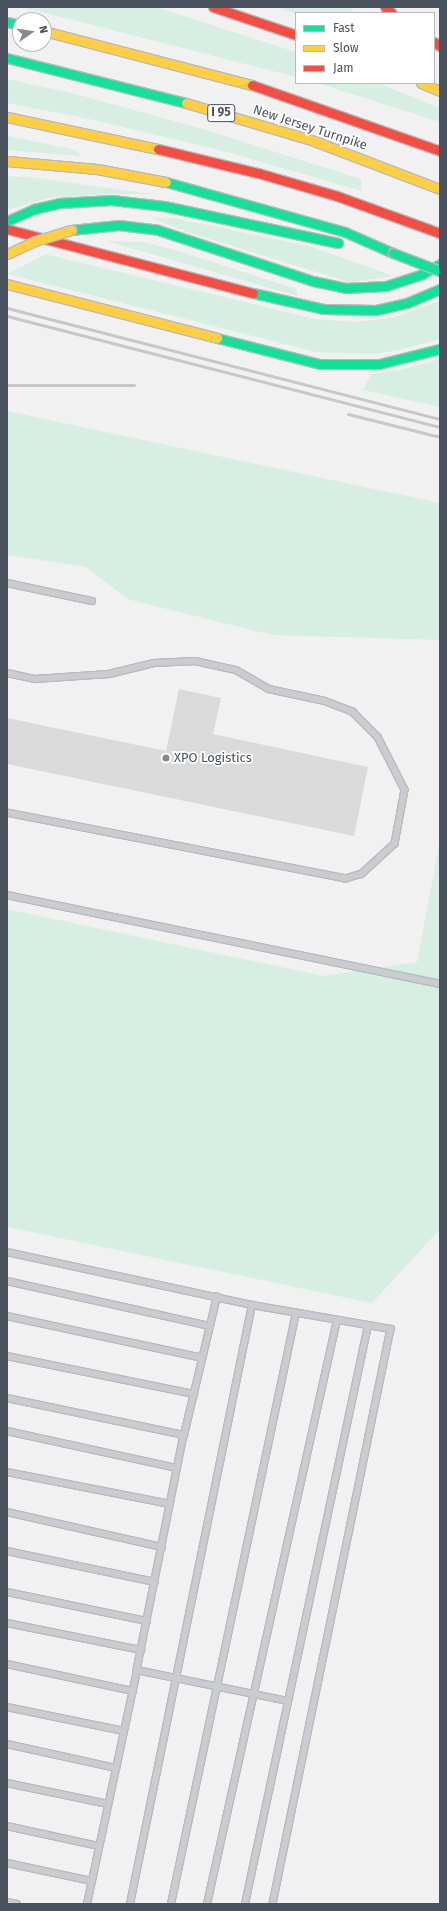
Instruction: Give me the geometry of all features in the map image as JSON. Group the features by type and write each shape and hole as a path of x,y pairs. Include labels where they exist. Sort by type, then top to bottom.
{"highway":[{"path":"213,7 295,35"},
{"name":"New Jersey Turnpike","path":"52,33 263,88 440,151"},
{"name":"New Jersey Turnpike","path":"7,58 139,90 258,123 440,188"},
{"path":"423,84 440,91"},
{"path":"7,117 175,153 258,173 412,222 440,233"},
{"path":"7,161 97,169 188,186 331,227 440,271"},
{"path":"7,221 18,216 68,202 102,200 142,202 394,253"},
{"path":"7,254 42,238 71,230 119,225 158,230 313,281 345,288 386,286 422,274 440,264"},
{"path":"7,229 324,309 376,310 406,303 440,289"},
{"path":"7,284 304,362 336,366 372,365 414,358 440,349"}],"lane":[{"path":"7,583 92,601"},
{"path":"7,673 34,678 102,674 154,663 195,661 236,670 269,689 325,701 353,712 378,737 405,790 395,844 362,874 346,879 7,813"},
{"path":"7,894 440,984"},
{"path":"7,1252 217,1298 391,1329 273,1904"},
{"path":"7,1281 210,1326"},
{"path":"87,1904 133,1691 184,1435 217,1298"},
{"path":"130,1904 252,1305"},
{"path":"171,1904 296,1313"},
{"path":"7,1316 203,1358"},
{"path":"207,1904 337,1320"},
{"path":"245,1904 368,1326"},
{"path":"7,1356 194,1394"},
{"path":"7,1398 184,1435"},
{"path":"7,1431 178,1468"},
{"path":"7,1472 170,1504"},
{"path":"7,1512 162,1547"},
{"path":"7,1551 155,1582"},
{"path":"7,1592 147,1621"},
{"path":"7,1623 141,1650"},
{"path":"7,1664 133,1691"},
{"path":"137,1670 288,1701"},
{"path":"7,1707 124,1731"},
{"path":"7,1744 116,1768"},
{"path":"7,1783 108,1804"},
{"path":"7,1826 99,1846"},
{"path":"7,1863 92,1881"},
{"path":"7,1902 17,1904"}],"green space":[{"path":"22,7 156,7 295,52 295,77 52,15 52,12 42,12"},
{"path":"277,7 349,7 354,12 295,12 295,14"},
{"path":"7,79 72,93 203,129 361,179 362,191 224,151 89,119 7,103"},
{"path":"320,84 380,84 440,108 440,122"},
{"path":"7,136 76,150 81,156 7,150"},
{"path":"7,176 36,178 153,194 109,194 48,198 7,210"},
{"path":"151,218 174,218 312,247 394,276 349,282 190,233"},
{"path":"106,241 144,242 182,252 296,289 298,296"},
{"path":"45,254 315,319 357,322 395,317 440,301 440,339 399,350 374,354 316,352 7,274"},
{"path":"440,359 440,407 363,390 371,374 404,369"},
{"path":"7,411 440,503 440,640 272,635 127,599 86,567 7,555"},
{"path":"440,840 440,1229 372,1303 7,1227 7,909 324,976 417,962"}],"building":[{"name":"XPO Logistics","path":"179,689 221,698 213,734 368,767 354,836 7,764 7,718 166,751"}],"railway":[{"path":"7,308 440,419"},
{"path":"7,316 440,427"},
{"path":"7,385 134,385"},
{"path":"348,414 440,437"}],"traffic: fast":[{"path":"7,22 12,23"},
{"path":"7,58 186,103"},
{"path":"166,182 345,232 393,253"},
{"path":"7,221 34,209 59,203 112,200 164,206 338,243"},
{"path":"71,230 119,225 158,230 313,281 345,288 386,286 422,274 440,264"},
{"path":"393,253 440,271"},
{"path":"253,293 324,309 376,310 407,303 440,289"},
{"path":"217,338 320,364 379,364 440,349"}],"traffic: slow":[{"path":"52,33 252,85"},
{"path":"423,84 440,91"},
{"path":"186,103 314,141 440,189"},
{"path":"7,117 158,149"},
{"path":"7,161 97,169 166,182"},
{"path":"7,254 35,241 71,230"},
{"path":"7,284 217,338"}],"traffic: jam":[{"path":"213,7 295,35"},
{"path":"385,7 391,12"},
{"path":"435,43 440,46"},
{"path":"252,85 440,151"},
{"path":"158,149 258,173 337,196 440,233"},
{"path":"7,229 253,293"}],"place":[{"name":"XPO Logistics","path":"166,758"}]}
